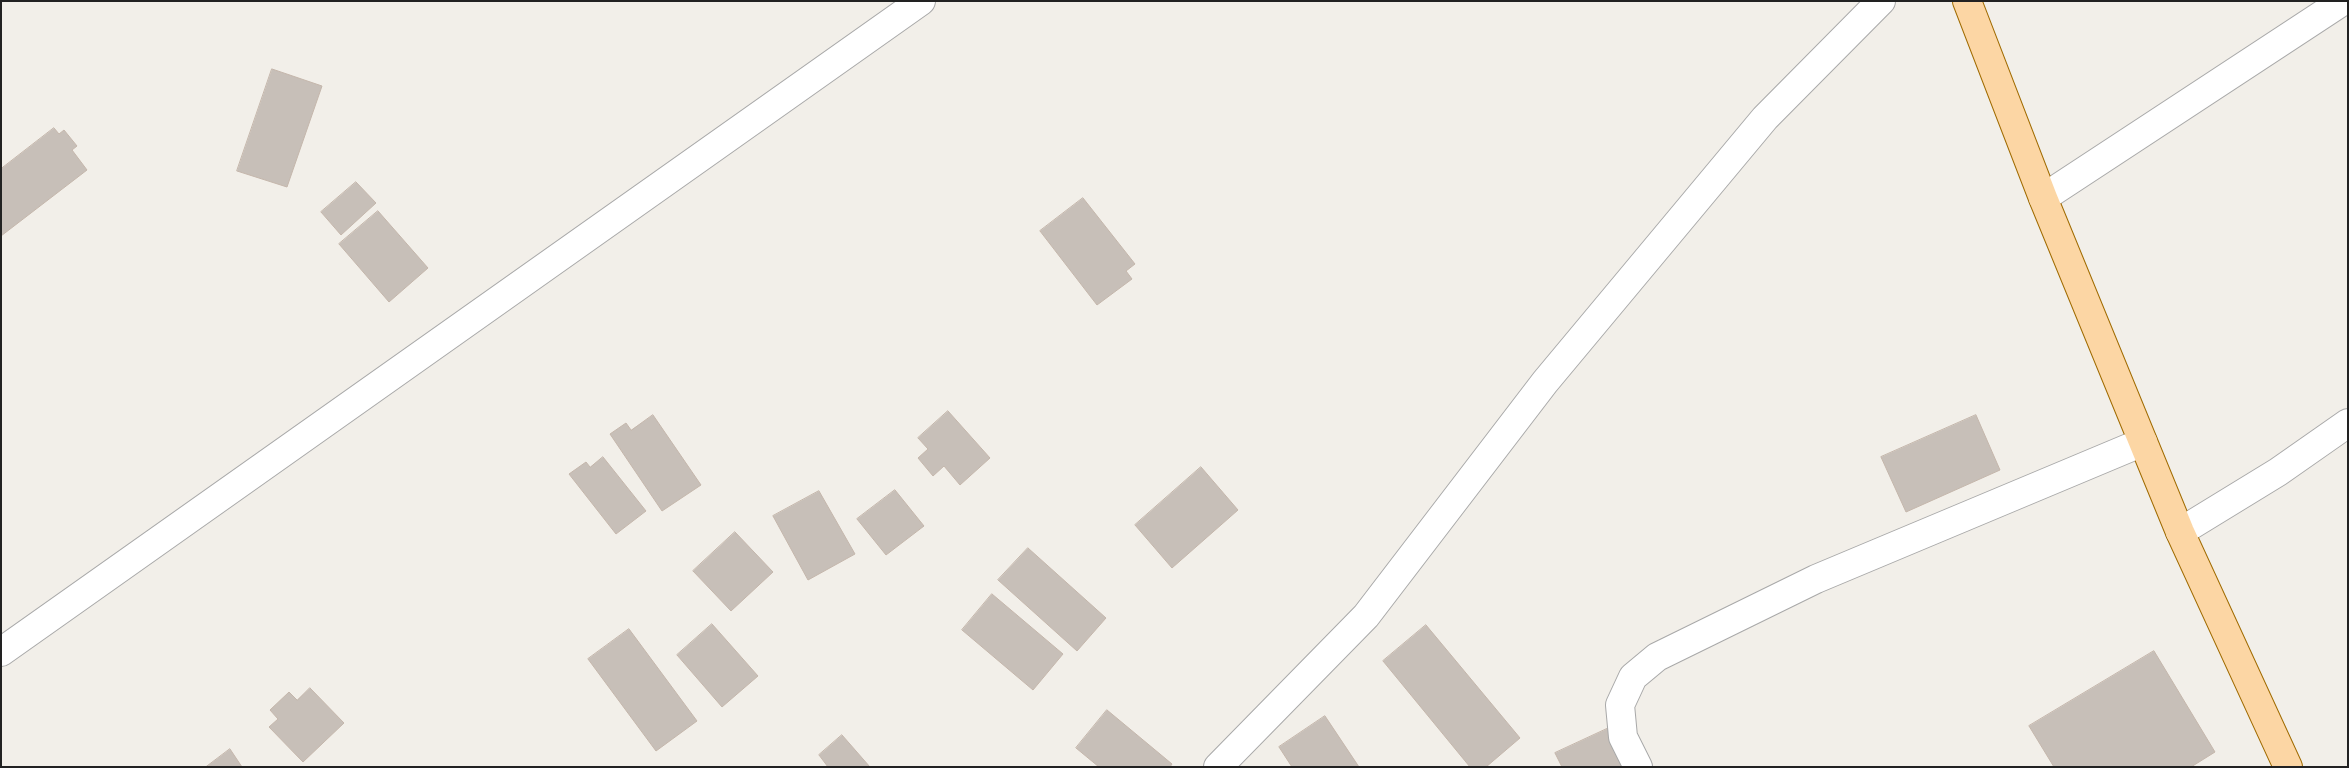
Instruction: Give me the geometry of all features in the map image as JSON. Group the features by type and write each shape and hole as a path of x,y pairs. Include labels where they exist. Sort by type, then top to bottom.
{"main road":[{"path":"1967,1 2044,198 2180,532 2288,767"}],"street":[{"path":"1,652 921,1"},
{"path":"1218,767 1366,616 1545,382 1765,118 1881,1"},
{"path":"2044,198 2343,1"},
{"path":"2180,532 2278,472 2348,423"},
{"path":"1638,767 1623,737 1620,705 1633,677 1657,657 1816,579 2143,442"}],"building":[{"path":"272,69 322,86 287,187 237,171"},
{"path":"54,128 59,134 64,130 77,146 72,150 87,170 1,236 1,169"},
{"path":"356,182 376,203 341,235 321,212"},
{"path":"1083,198 1135,264 1126,271 1132,279 1097,305 1040,231"},
{"path":"378,211 428,268 389,302 339,244"},
{"path":"948,411 990,458 960,485 944,466 933,476 918,458 928,449 918,438"},
{"path":"653,415 701,485 662,511 610,434 626,423 631,430"},
{"path":"1976,415 2000,470 1906,512 1881,457"},
{"path":"603,457 646,511 616,534 569,474 586,462 590,467"},
{"path":"1201,467 1238,510 1172,568 1135,525"},
{"path":"895,490 924,526 886,555 857,519"},
{"path":"819,491 855,554 808,580 773,516"},
{"path":"735,532 773,572 731,611 693,571"},
{"path":"1028,548 1106,618 1077,651 998,580"},
{"path":"992,594 1063,654 1033,690 962,630"},
{"path":"712,624 758,676 722,707 677,655"},
{"path":"1426,625 1520,738 1486,767 1470,767 1383,661"},
{"path":"629,629 697,721 656,751 588,659"},
{"path":"2154,651 2215,752 2191,767 2054,767 2029,726"},
{"path":"310,688 344,723 303,762 269,727 278,719 270,710 289,692 297,700"},
{"path":"1107,710 1172,764 1170,767 1099,767 1076,748"},
{"path":"1325,716 1359,767 1292,767 1279,747"},
{"path":"1611,727 1629,767 1562,767 1555,753"},
{"path":"842,735 870,767 828,767 819,755"},
{"path":"230,749 242,767 206,767"}]}
